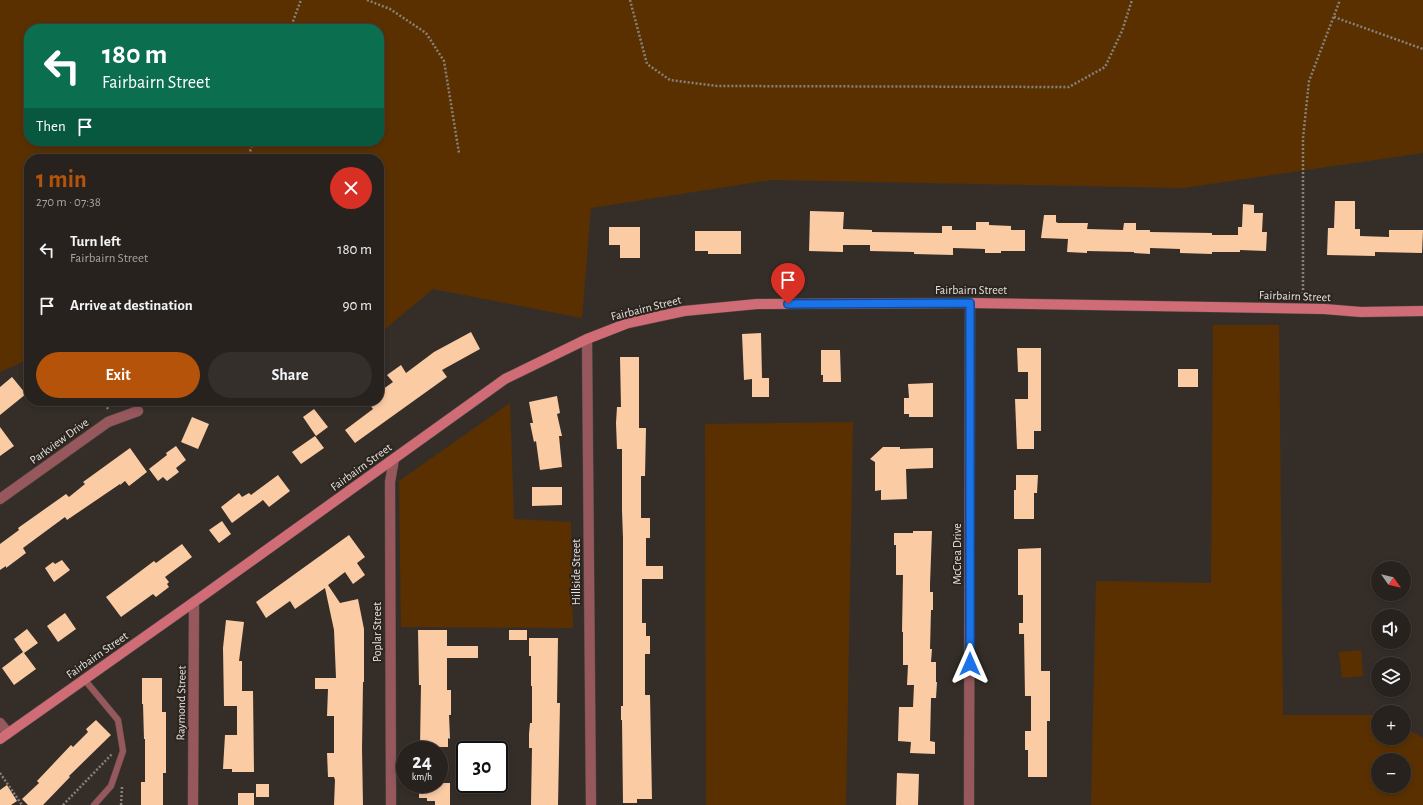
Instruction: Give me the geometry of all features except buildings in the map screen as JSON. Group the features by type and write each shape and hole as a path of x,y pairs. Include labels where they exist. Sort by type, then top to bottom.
{"main road":[{"name":"Fairbairn Street","path":"4,736 505,379 587,338 628,323 684,311 757,304 970,303 1303,308 1361,312 1423,311"}],"street":[{"name":"McCrea Drive","path":"970,303 970,805"},
{"name":"Hillside Street","path":"587,338 591,805"},
{"name":"Parkview Drive","path":"0,499 108,422 138,411"},
{"name":"Poplar Street","path":"391,805 390,482 394,459"},
{"name":"Raymond Street","path":"193,805 194,602"},
{"path":"0,723 4,736"}],"lane":[{"path":"84,679 118,720 123,752 112,786 94,805"}],"path":[{"path":"292,24 301,0"},
{"path":"367,0 390,9 426,33 444,61 459,153"},
{"path":"630,0 647,64 670,80 718,86 1068,87 1105,67 1122,31 1132,0"},
{"path":"1303,308 1303,138 1309,81 1340,0"},
{"path":"1334,17 1423,50"},
{"path":"63,805 117,749"},
{"path":"0,773 22,805"}],"shaded area":[{"path":"0,0 1423,0 1423,153 1183,188 771,180 591,208 582,318 433,289 384,330 384,154 24,154 24,361 0,372"},
{"path":"1213,325 1279,325 1283,715 1371,715 1371,745 1411,745 1411,731 1423,738 1423,805 1091,805 1096,581 1211,583"},
{"path":"510,403 514,519 571,522 573,628 401,627 399,481"},
{"path":"853,422 846,805 706,805 705,424"},
{"path":"1361,650 1363,676 1342,678 1339,652"}],"route":[{"path":"788,304 970,303 970,664"}]}
